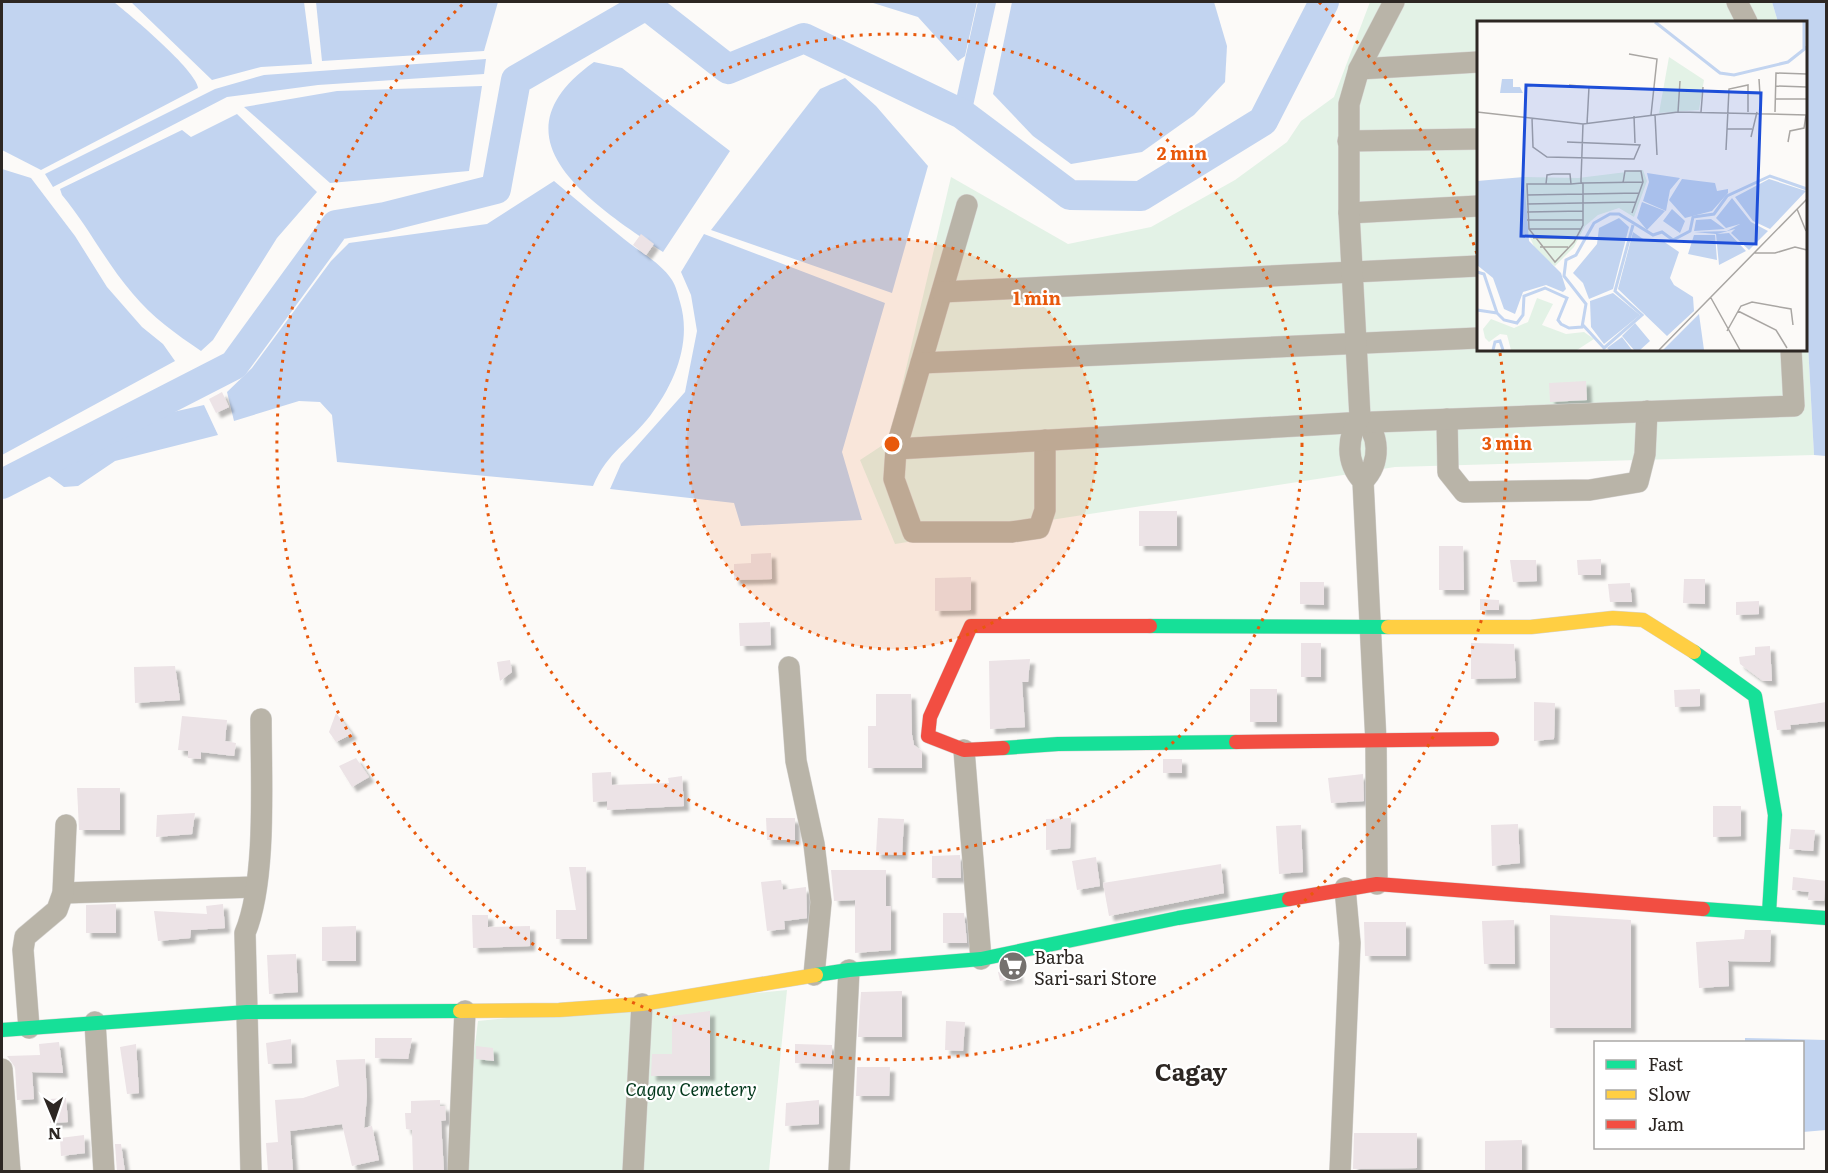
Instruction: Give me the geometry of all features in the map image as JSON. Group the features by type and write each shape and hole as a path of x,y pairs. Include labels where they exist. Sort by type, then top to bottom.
{"street":[{"path":"1377,884 1376,742 1363,481 1351,466 1351,434 1361,420 1349,213 1348,141 1349,104 1359,69 1394,2"},
{"path":"1737,2 1746,21"},
{"path":"1359,69 1477,62"},
{"path":"1348,141 1477,139"},
{"path":"967,206 896,449 894,479 913,532 1011,532 1039,528 1045,510 1045,440"},
{"path":"1349,213 1477,206"},
{"path":"942,292 1477,266"},
{"path":"921,363 1477,338"},
{"path":"896,449 1361,420 1794,406 1791,351"},
{"path":"1447,419 1448,472 1464,492 1590,490 1638,482 1645,454 1647,411"},
{"path":"1492,739 1058,744 964,750 928,736 930,717 971,626 1531,627 1613,618 1643,620 1707,660 1755,696 1765,741 1775,815 1769,913"},
{"path":"789,667 796,761 814,844 821,902 814,975"},
{"path":"251,1172 245,933 254,913 260,829 261,719"},
{"path":"964,750 981,958"},
{"path":"29,1028 23,950 25,938 57,910 63,893 66,825"},
{"path":"2,1030 247,1012 559,1010 642,1004 849,970 981,958 1345,888 1377,884 1827,918"},
{"path":"63,893 255,887"},
{"path":"1340,1172 1350,943 1345,888"},
{"path":"839,1172 849,970"},
{"path":"633,1172 642,1004"},
{"path":"458,1172 465,1011"},
{"path":"95,1022 104,1172"},
{"path":"2,1069 10,1172"}],"green space":[{"path":"1370,2 1772,2 1778,21 1477,21 1477,351 1807,351 1807,326 1814,455 1395,467 895,544 860,460 889,441 951,177 1068,244 1151,227 1235,180 1287,142 1301,121 1334,97"},
{"name":"Cagay Cemetery","path":"787,990 769,1171 459,1172 478,1021"}],"water":[{"path":"4,2 114,2 175,56 194,79 198,88 41,170 2,150 2,4"},
{"path":"131,2 304,2 312,64 261,67 212,80"},
{"path":"316,2 498,2 484,51 322,61"},
{"path":"870,2 977,2 965,56 958,61 918,17"},
{"path":"1012,2 1214,2 1227,46 1225,82 1194,115 1142,152 1071,164 1033,136 993,94"},
{"path":"1772,2 1826,2 1826,456 1814,455 1807,326 1807,21 1778,21"},
{"path":"486,59 484,74 318,85 227,97 53,187 45,174 215,89 264,75"},
{"path":"594,62 622,68 730,151 663,252 583,192 562,168 550,144 550,118 563,90"},
{"path":"845,78 876,106 928,166 892,293 711,230 820,89"},
{"path":"482,86 469,171 330,183 244,107 337,91"},
{"path":"237,114 317,192 277,238 213,340 201,351 156,318 133,294 114,270 60,189 182,130 191,137"},
{"path":"2,169 31,178 75,236 107,287 142,327 163,344 175,361 2,455"},
{"path":"554,181 662,268 675,285 683,317 684,332 679,362 667,390 650,416 605,464 593,486 337,462 332,415 320,402 299,401 234,421 227,392 252,368 331,261 349,243 487,224"},
{"path":"704,234 885,303 842,452 862,520 741,526 734,503 610,489 621,464 685,392 697,331 691,295 681,272"},
{"path":"204,405 218,435 115,461 78,486 64,487 49,476 164,414"},
{"path":"1745,1038 1826,1040 1826,1130 1804,1132 1804,1041 1745,1041"}],"building":[{"path":"641,234 654,244 646,255 633,245"},
{"path":"1586,381 1587,400 1550,402 1549,383"},
{"path":"222,392 229,407 216,413 209,399"},
{"path":"1139,511 1177,511 1177,546 1139,546"},
{"path":"1439,546 1463,546 1464,590 1439,590"},
{"path":"771,553 772,579 734,580 734,564 751,563 751,554"},
{"path":"1601,559 1601,575 1578,575 1577,560"},
{"path":"1510,560 1536,560 1537,581 1513,582"},
{"path":"971,577 971,610 935,611 935,578"},
{"path":"1684,579 1705,579 1705,604 1683,603"},
{"path":"1300,582 1324,582 1324,605 1300,604"},
{"path":"1630,583 1632,602 1610,602 1608,584"},
{"path":"1480,599 1499,600 1499,610 1480,610"},
{"path":"1759,601 1759,614 1736,615 1736,602"},
{"path":"770,622 771,645 740,646 739,623"},
{"path":"1301,643 1321,643 1321,677 1301,677"},
{"path":"1471,643 1514,644 1516,678 1471,679"},
{"path":"1770,646 1772,681 1763,681 1740,664 1739,657 1755,655 1755,647"},
{"path":"1030,659 1028,682 1022,682 1025,727 990,729 989,661"},
{"path":"510,660 512,672 500,681 497,662"},
{"path":"175,666 180,700 135,703 134,667"},
{"path":"1250,689 1277,689 1277,722 1250,722"},
{"path":"1700,689 1700,706 1675,707 1674,690"},
{"path":"876,694 911,694 912,735 914,745 922,751 922,768 868,768 868,726 876,726"},
{"path":"1534,702 1555,703 1554,739 1534,741"},
{"path":"1826,702 1827,721 1790,725 1791,729 1777,730 1774,711"},
{"path":"336,713 352,734 336,742 329,732"},
{"path":"182,716 227,720 225,741 236,743 234,756 201,752 201,759 188,758 188,751 178,750"},
{"path":"356,758 369,777 352,787 339,766"},
{"path":"1163,759 1182,759 1182,773 1163,773"},
{"path":"611,772 612,785 669,783 668,778 682,776 684,806 607,810 607,801 593,802 592,773"},
{"path":"1363,774 1364,801 1331,803 1328,778"},
{"path":"77,788 120,788 120,830 79,830"},
{"path":"1713,806 1741,806 1741,836 1713,837"},
{"path":"195,813 192,834 156,837 157,815"},
{"path":"766,818 795,818 795,840 767,840"},
{"path":"878,818 904,819 902,855 876,854"},
{"path":"1071,818 1070,848 1046,850 1046,819"},
{"path":"1518,824 1520,863 1492,866 1491,825"},
{"path":"1301,825 1303,872 1279,874 1276,826"},
{"path":"1791,829 1815,830 1813,851 1789,849"},
{"path":"960,855 961,878 932,878 932,856"},
{"path":"1096,857 1100,886 1077,890 1072,861"},
{"path":"1221,864 1224,893 1109,916 1103,883"},
{"path":"569,867 586,867 587,939 556,939 556,910 576,910"},
{"path":"831,870 886,870 886,906 891,906 891,950 855,953 855,900 834,901"},
{"path":"1793,877 1826,881 1824,901 1808,900 1809,892 1792,890"},
{"path":"781,880 783,890 806,887 807,918 784,921 785,929 767,931 761,882"},
{"path":"116,904 116,933 86,933 86,905"},
{"path":"223,904 225,928 191,930 190,938 158,941 154,911 207,914 206,906"},
{"path":"943,913 964,913 967,943 943,943"},
{"path":"472,915 488,915 488,927 530,926 530,946 473,948"},
{"path":"1550,915 1631,920 1631,1028 1550,1028"},
{"path":"1514,920 1515,964 1484,964 1482,921"},
{"path":"1364,922 1406,922 1406,956 1365,956"},
{"path":"356,926 356,961 322,961 322,927"},
{"path":"1745,930 1771,930 1770,962 1728,961 1729,986 1699,988 1696,942 1744,939"},
{"path":"296,954 298,992 269,994 267,955"},
{"path":"1017,968 1018,978 1000,981 998,972"},
{"path":"902,991 902,1037 858,1037 861,992"},
{"path":"710,1011 710,1076 651,1076 652,1054 672,1054 672,1016"},
{"path":"946,1021 965,1022 963,1051 945,1050"},
{"path":"375,1038 412,1038 408,1059 375,1058"},
{"path":"291,1039 292,1063 268,1064 266,1043"},
{"path":"59,1042 63,1073 32,1072 34,1099 17,1100 15,1067 7,1056 40,1055 39,1044"},
{"path":"136,1044 139,1093 127,1094 120,1047"},
{"path":"795,1044 832,1045 832,1064 795,1063"},
{"path":"476,1046 493,1048 494,1061 476,1059"},
{"path":"365,1059 367,1096 364,1128 372,1126 379,1160 352,1166 342,1124 290,1131 293,1172 268,1172 266,1143 278,1142 275,1100 303,1098 339,1086 336,1060"},
{"path":"857,1067 890,1067 889,1096 856,1096"},
{"path":"66,1098 68,1122 50,1123 49,1099"},
{"path":"440,1100 440,1106 445,1106 446,1120 441,1121 444,1172 413,1172 412,1130 406,1129 405,1113 411,1113 411,1101"},
{"path":"819,1100 819,1124 785,1126 786,1103"},
{"path":"1354,1133 1417,1133 1417,1168 1353,1169"},
{"path":"84,1135 85,1153 61,1156 60,1138"},
{"path":"1522,1140 1522,1172 1485,1172 1485,1141"},
{"path":"115,1144 121,1144 125,1172 117,1172"}],"waterway":[{"path":"962,114 987,2"},
{"path":"2,484 234,365 336,225 385,217 496,189 516,80 646,5 728,69 804,38 962,114 1070,195 1141,196 1263,121 1324,2"}],"traffic: fast":[{"path":"1150,626 1388,627"},
{"path":"1694,652 1755,696 1775,815 1769,913"},
{"path":"1003,748 1058,744 1236,742"},
{"path":"816,975 981,959 1178,918 1289,899"},
{"path":"1703,909 1826,918"},
{"path":"2,1030 247,1012 460,1011"}],"traffic: slow":[{"path":"1388,627 1531,627 1613,618 1643,620 1694,652"},
{"path":"460,1011 559,1010 642,1004 816,975"}],"traffic: jam":[{"path":"1003,748 964,750 928,736 930,717 971,626 1150,626"},
{"path":"1236,742 1492,739"},
{"path":"1289,899 1377,884 1703,909"}],"place":[{"name":"Barba Sari-sari Store","path":"1013,966"}],"district":[{"name":"Cagay","path":"1191,1070"}]}
